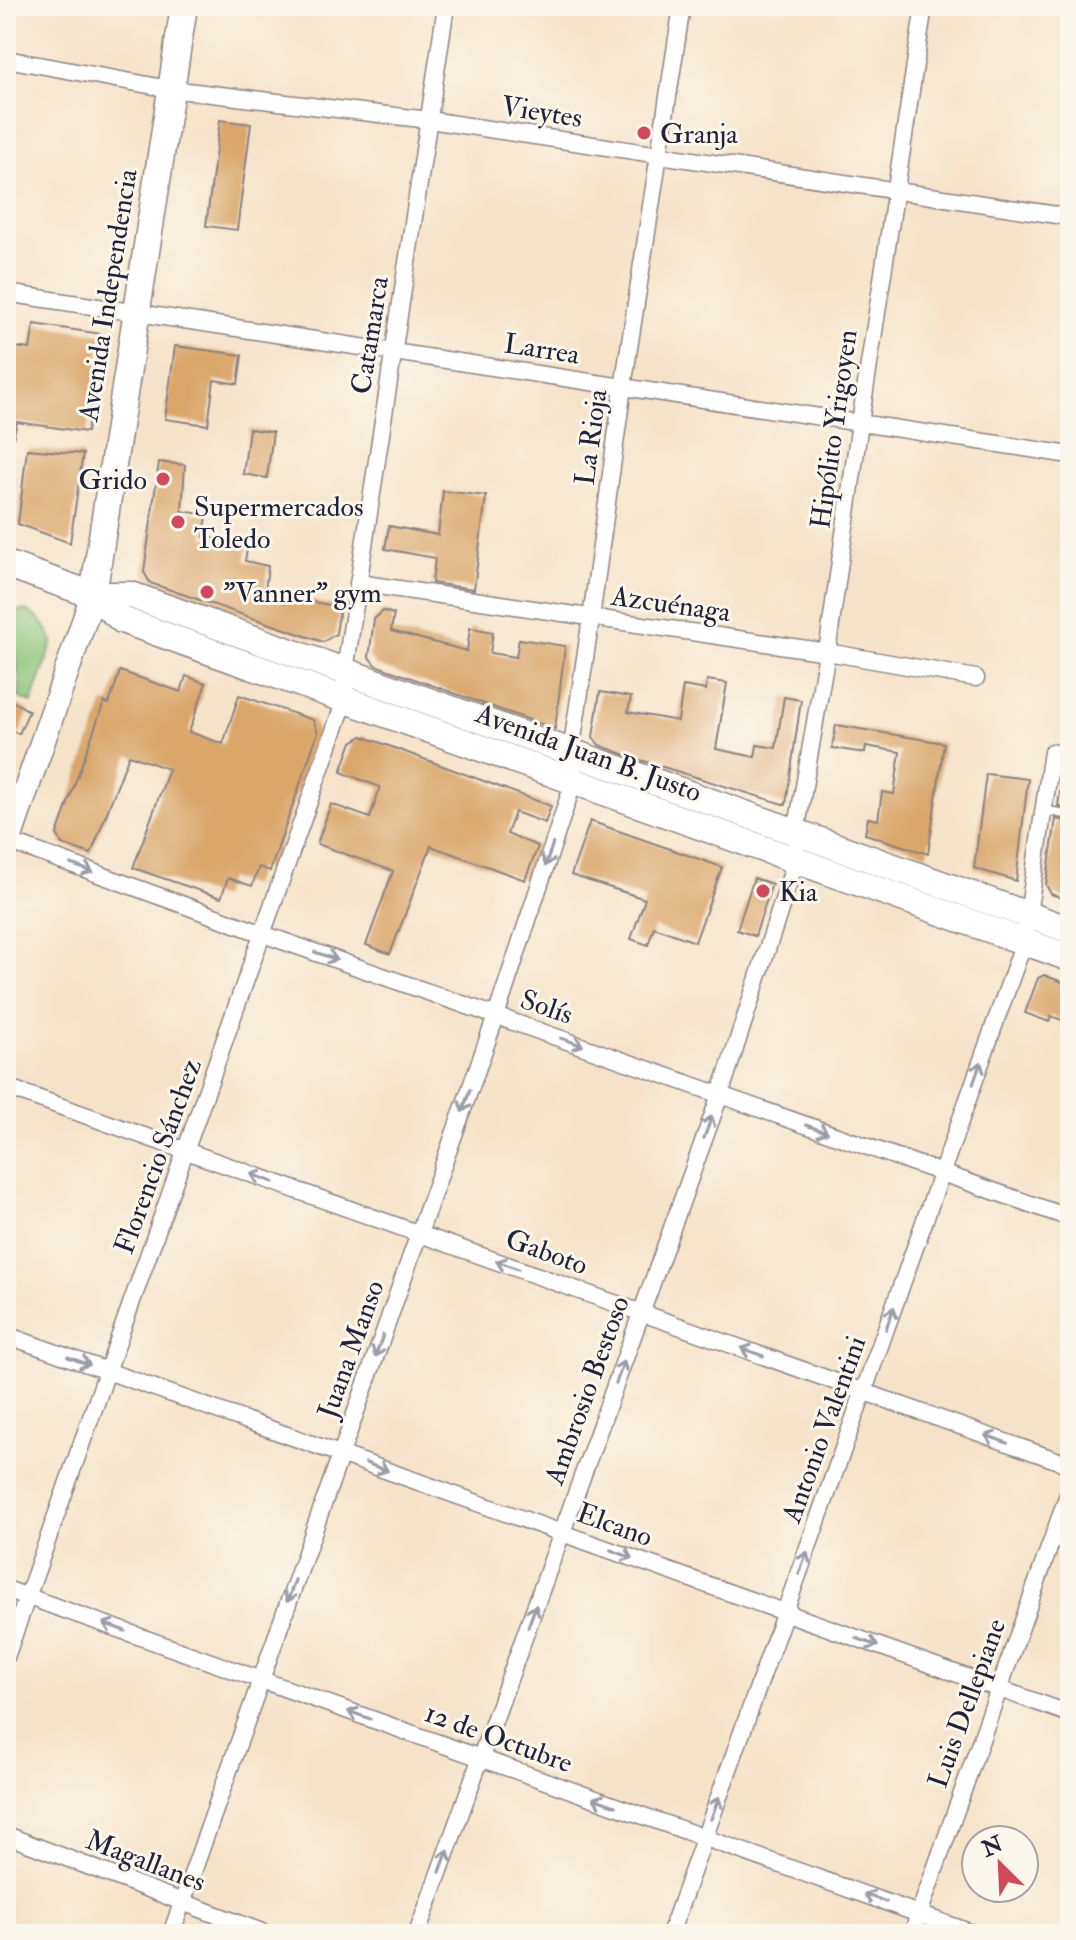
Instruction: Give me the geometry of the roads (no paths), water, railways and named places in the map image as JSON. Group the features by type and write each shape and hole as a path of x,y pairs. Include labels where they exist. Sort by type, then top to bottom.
{"main road":[{"name":"Avenida Independencia","path":"93,595 184,6"},
{"name":"Avenida Juan B. Justo","path":"6,564 93,595 131,595 1070,930"},
{"name":"Avenida Juan B. Justo","path":"93,595 122,620 1070,958"},
{"path":"7,845 93,595"}],"street":[{"name":"Catamarca","path":"345,671 446,6"},
{"name":"La Rioja","path":"574,781 571,752 682,6"},
{"name":"Hipólito Yrigoyen","path":"796,860 796,833 827,652 924,6"},
{"name":"Vieytes","path":"6,59 170,89 429,120 1070,217"},
{"name":"Larrea","path":"6,293 1070,455"},
{"name":"Azcuénaga","path":"358,583 827,652 976,678"},
{"name":"Florencio Sánchez","path":"6,1657 345,700 345,671"},
{"name":"Antonio Valentini","path":"670,1934 1024,942 1052,752"},
{"name":"Juana Manso","path":"171,1934 496,1016 574,781"},
{"name":"Solís","path":"7,845 1070,1218"},
{"name":"Ambrosio Bestoso","path":"417,1934 720,1095 796,860"},
{"name":"Gaboto","path":"6,1087 1070,1465"},
{"name":"Elcano","path":"6,1335 1070,1714"},
{"name":"Luis Dellepiane","path":"912,1934 1070,1489"},
{"name":"12 de Octubre","path":"6,1589 975,1934"},
{"name":"Magallanes","path":"6,1835 267,1934"}],"lane":[{"path":"1043,810 1070,815"}],"place":[{"name":"Granja","path":"644,133"},
{"name":"Grido","path":"163,479"},
{"name":"Supermercados Toledo","path":"178,522"},
{"name":"\"Vanner\" gym","path":"207,592"},
{"name":"Kia","path":"763,891"}]}
